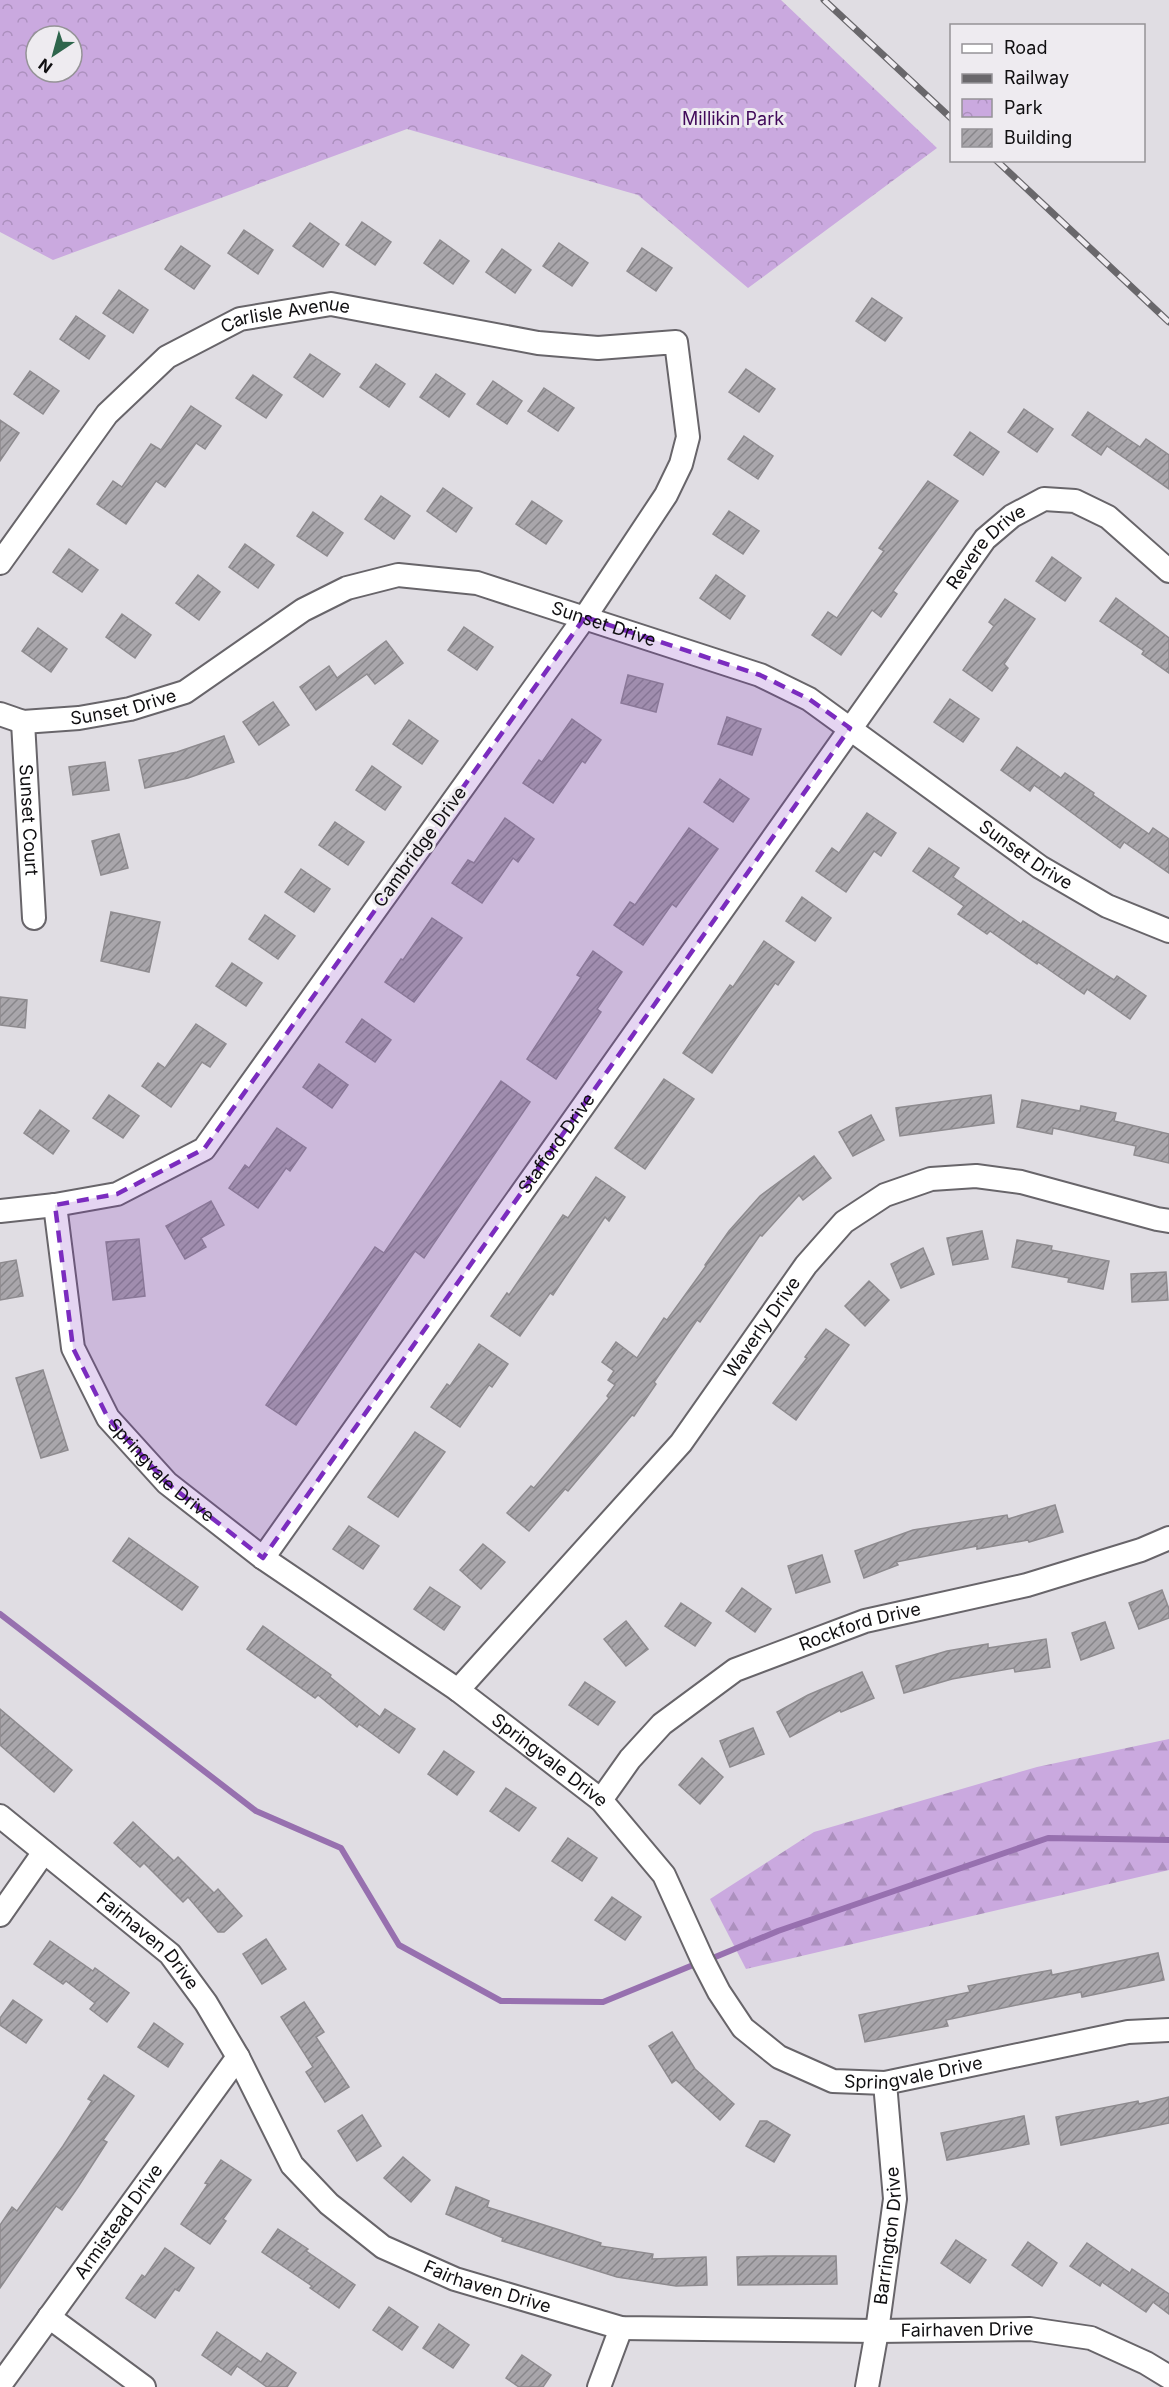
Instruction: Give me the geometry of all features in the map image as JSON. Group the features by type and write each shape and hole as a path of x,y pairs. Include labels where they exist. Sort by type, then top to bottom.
{"street":[{"name":"Carlisle Avenue","path":"0,563 107,414 167,357 240,319 331,303 538,343 598,348 676,342"},
{"name":"Cambridge Drive","path":"0,1211 55,1205 117,1194 204,1149 585,617 666,495 681,464 688,436 676,342"},
{"name":"Revere Drive","path":"850,728 985,539 1012,516 1044,499 1075,501 1108,517 1169,572"},
{"name":"Sunset Drive","path":"0,714 23,722 80,718 130,709 185,692 303,610 347,588 398,575 477,583 760,675 809,699 1040,867 1107,906 1169,931"},
{"name":"Sunset Court","path":"23,722 34,918"},
{"name":"Stafford Drive","path":"263,1558 850,728"},
{"name":"Waverly Drive","path":"458,1690 681,1443 806,1265 844,1222 860,1211 885,1195 931,1179 976,1176 1021,1182 1169,1221"},
{"name":"Springvale Drive","path":"55,1205 74,1348 108,1418 167,1483 263,1558 458,1690 601,1800 664,1875 703,1962 719,1992 743,2028 779,2057 833,2081 885,2083 1128,2032 1169,2030"},
{"name":"Rockford Drive","path":"601,1800 630,1759 662,1724 735,1670 865,1621 1027,1586 1141,1550 1169,1538"},
{"name":"Fairhaven Drive","path":"0,1816 170,1954 206,2003 238,2057 292,2164 328,2204 383,2247 455,2279 621,2328 877,2331 1030,2329 1091,2338 1169,2376"},
{"path":"0,1915 44,1852"},
{"name":"Armistead Drive","path":"0,2385 238,2057"},
{"name":"Barrington Drive","path":"867,2387 895,2199 885,2083"},
{"path":"49,2318 144,2387"},
{"path":"599,2387 621,2328"}],"highlighted area":[{"path":"585,617 760,675 809,699 850,728 263,1558 167,1483 108,1418 73,1348 55,1205 117,1194 204,1149"}],"green space":[{"name":"Millikin Park","path":"0,0 781,0 937,148 748,288 638,195 407,129 53,260 0,232"},
{"path":"1169,1739 1169,1870 746,1969 710,1899 814,1832 1037,1767"}],"building":[{"path":"362,222 391,242 375,265 346,245"},
{"path":"310,223 339,244 323,267 293,246"},
{"path":"244,230 273,250 258,274 228,253"},
{"path":"440,240 469,261 453,284 424,263"},
{"path":"559,243 588,263 572,286 543,266"},
{"path":"181,246 210,266 194,289 165,269"},
{"path":"642,248 672,268 656,291 627,271"},
{"path":"502,249 531,270 515,293 486,272"},
{"path":"119,290 148,310 133,333 103,313"},
{"path":"872,298 902,318 885,341 856,321"},
{"path":"76,316 105,336 89,359 60,339"},
{"path":"310,354 340,374 323,397 294,377"},
{"path":"376,364 405,384 389,407 360,387"},
{"path":"746,369 775,389 759,412 729,392"},
{"path":"30,371 59,391 43,414 14,394"},
{"path":"436,374 465,394 449,417 420,397"},
{"path":"253,375 282,395 266,418 236,398"},
{"path":"493,381 522,401 507,424 477,404"},
{"path":"544,388 574,408 558,431 528,411"},
{"path":"191,406 221,426 205,449 196,443 165,487 156,481 126,524 97,504 113,481 122,487 151,444 161,450"},
{"path":"1024,409 1053,429 1037,452 1008,432"},
{"path":"1088,412 1140,447 1146,439 1169,455 1169,489 1107,446 1101,455 1072,435"},
{"path":"0,420 19,433 0,461"},
{"path":"970,432 999,452 983,475 954,455"},
{"path":"744,436 773,456 758,479 728,459"},
{"path":"928,481 958,501 893,591 897,594 881,617 872,610 841,655 812,635 828,612 837,618 884,551 879,548"},
{"path":"443,488 472,508 456,532 427,511"},
{"path":"381,496 410,516 394,539 365,519"},
{"path":"532,501 562,521 546,544 516,524"},
{"path":"729,511 759,531 743,554 713,534"},
{"path":"313,512 343,533 327,556 297,536"},
{"path":"245,544 274,565 258,588 229,567"},
{"path":"69,549 98,570 82,592 53,572"},
{"path":"1052,557 1081,578 1065,601 1036,581"},
{"path":"198,575 220,592 199,620 176,603"},
{"path":"716,575 745,596 730,619 700,598"},
{"path":"1116,598 1169,638 1169,673 1142,654 1144,651 1100,621"},
{"path":"1005,599 1035,619 1004,664 1008,668 992,691 963,670 994,626 989,622"},
{"path":"122,614 151,635 135,658 106,637"},
{"path":"464,627 493,647 477,670 448,650"},
{"path":"38,628 67,649 51,672 22,651"},
{"path":"386,641 403,663 375,684 367,674 316,710 300,687 329,666 337,678"},
{"path":"628,675 663,684 656,712 621,703"},
{"path":"950,699 979,719 963,742 934,722"},
{"path":"273,702 289,725 259,745 243,722"},
{"path":"727,717 761,729 752,755 718,744"},
{"path":"572,719 601,740 585,763 582,761 553,803 523,783 539,760 542,762"},
{"path":"409,720 438,741 422,764 393,744"},
{"path":"224,736 234,762 188,778 145,788 139,760 177,752"},
{"path":"1017,747 1061,778 1065,773 1149,834 1153,828 1169,839 1169,873 1124,842 1120,848 1034,785 1030,791 1001,770"},
{"path":"105,762 109,790 73,795 69,767"},
{"path":"372,766 401,787 385,810 356,790"},
{"path":"720,779 749,799 733,822 704,802"},
{"path":"867,813 896,833 881,856 874,851 846,892 816,871 832,848 839,853"},
{"path":"505,818 534,839 518,862 513,858 482,903 452,883 468,860 474,863"},
{"path":"335,822 364,842 348,865 319,845"},
{"path":"689,828 718,849 676,907 672,904 643,945 614,925 630,902 635,905"},
{"path":"119,834 128,868 101,875 92,841"},
{"path":"929,848 959,868 953,877 1021,924 1023,921 1114,980 1117,976 1146,996 1130,1019 1087,989 1084,994 990,931 987,934 958,914 964,906 913,871"},
{"path":"301,869 330,889 314,912 285,892"},
{"path":"802,897 831,918 815,941 786,921"},
{"path":"111,912 160,922 149,972 101,961"},
{"path":"265,915 295,936 278,959 249,939"},
{"path":"432,918 462,938 414,1002 385,982"},
{"path":"764,941 794,962 778,985 775,983 712,1073 683,1053 730,985 733,987"},
{"path":"593,951 622,972 597,1009 601,1012 556,1079 527,1059 581,977 577,975"},
{"path":"232,963 262,983 246,1006 216,986"},
{"path":"0,997 27,1000 25,1028 0,1025"},
{"path":"362,1019 391,1040 375,1062 346,1042"},
{"path":"196,1024 226,1044 210,1067 202,1062 171,1107 142,1086 158,1063 165,1068"},
{"path":"319,1064 348,1085 332,1108 303,1087"},
{"path":"664,1079 694,1099 645,1169 615,1148"},
{"path":"501,1081 530,1102 424,1258 415,1251 296,1425 266,1405 375,1247 384,1253"},
{"path":"109,1095 139,1116 123,1138 93,1118"},
{"path":"991,1095 994,1123 900,1136 896,1108"},
{"path":"1022,1100 1080,1111 1081,1106 1116,1113 1114,1121 1169,1134 1169,1163 1134,1155 1136,1146 1053,1128 1052,1134 1017,1127"},
{"path":"40,1110 69,1131 53,1154 24,1133"},
{"path":"871,1115 884,1140 853,1156 839,1132"},
{"path":"277,1128 306,1148 290,1171 286,1168 258,1208 229,1188 245,1165 249,1168"},
{"path":"814,1156 831,1178 803,1200 799,1195 762,1236 760,1235 700,1322 697,1320 654,1382 656,1384 634,1416 632,1415 568,1491 565,1489 529,1531 507,1513 531,1486 534,1488 609,1398 607,1396 615,1385 608,1380 614,1371 602,1362 616,1342 637,1358 664,1318 667,1320 729,1231 760,1196"},
{"path":"596,1177 625,1197 609,1221 605,1217 553,1295 550,1293 520,1336 491,1316 507,1293 509,1295 563,1215 568,1218"},
{"path":"211,1201 224,1225 201,1238 206,1247 185,1259 166,1226"},
{"path":"982,1231 988,1259 953,1265 947,1238"},
{"path":"139,1239 145,1296 113,1300 106,1242"},
{"path":"1017,1240 1052,1246 1051,1250 1109,1261 1103,1289 1068,1282 1069,1278 1012,1267"},
{"path":"923,1248 934,1274 901,1288 891,1264"},
{"path":"16,1260 23,1296 0,1300 0,1263"},
{"path":"1166,1272 1168,1300 1132,1302 1131,1274"},
{"path":"869,1281 889,1300 865,1326 845,1306"},
{"path":"826,1329 849,1345 796,1420 773,1403"},
{"path":"479,1344 508,1364 492,1387 489,1385 460,1427 431,1407 447,1384 450,1386"},
{"path":"43,1370 68,1450 41,1458 16,1378"},
{"path":"415,1432 445,1452 398,1517 368,1497"},
{"path":"1055,1505 1063,1532 1029,1542 1028,1540 977,1549 977,1546 896,1562 898,1565 864,1578 855,1551 913,1530 1007,1515 1008,1519"},
{"path":"349,1526 379,1546 363,1569 333,1549"},
{"path":"129,1538 198,1587 182,1610 113,1561"},
{"path":"483,1544 505,1562 481,1589 460,1570"},
{"path":"822,1555 830,1582 796,1593 788,1566"},
{"path":"430,1587 460,1607 444,1630 414,1609"},
{"path":"742,1588 771,1609 755,1632 726,1611"},
{"path":"1162,1590 1169,1609 1169,1618 1139,1629 1129,1603"},
{"path":"681,1603 711,1623 695,1646 665,1626"},
{"path":"626,1621 648,1649 626,1666 604,1639"},
{"path":"1105,1622 1114,1648 1081,1660 1072,1633"},
{"path":"263,1626 331,1675 330,1677 380,1717 385,1709 415,1729 399,1753 359,1724 357,1727 318,1695 315,1698 247,1649"},
{"path":"1046,1639 1050,1667 1015,1672 1014,1668 952,1679 904,1693 896,1666 947,1651 988,1644 988,1648"},
{"path":"862,1672 874,1698 841,1712 840,1710 790,1737 777,1712 808,1695"},
{"path":"585,1682 615,1702 598,1725 569,1705"},
{"path":"0,1709 72,1770 54,1792 0,1745"},
{"path":"753,1728 764,1754 730,1767 720,1741"},
{"path":"444,1751 474,1772 457,1795 428,1774"},
{"path":"702,1758 723,1777 700,1804 679,1785"},
{"path":"506,1788 536,1808 519,1831 490,1811"},
{"path":"133,1822 174,1861 178,1857 214,1893 218,1889 242,1916 224,1932 218,1932 188,1897 183,1902 144,1863 140,1867 114,1843"},
{"path":"568,1838 597,1858 582,1881 552,1861"},
{"path":"612,1897 641,1917 625,1940 595,1920"},
{"path":"266,1939 286,1969 262,1984 243,1954"},
{"path":"50,1941 93,1971 95,1968 129,1993 107,2022 90,2009 95,2003 66,1981 63,1984 34,1964"},
{"path":"1158,1953 1164,1980 1082,1997 1081,1992 1022,2004 946,2020 948,2026 865,2042 859,2015 970,1992 968,1986 1051,1970 1052,1975"},
{"path":"13,2000 42,2020 26,2043 0,2025 0,2018"},
{"path":"304,2002 324,2032 316,2037 349,2087 325,2102 306,2072 313,2067 281,2017"},
{"path":"154,2023 183,2044 168,2067 138,2047"},
{"path":"672,2032 695,2069 734,2104 720,2120 676,2080 672,2083 649,2046"},
{"path":"104,2075 134,2096 103,2140 107,2142 62,2210 56,2206 0,2288 0,2225 12,2207 17,2211 63,2146 92,2101 88,2099"},
{"path":"1169,2097 1169,2123 1061,2145 1056,2117"},
{"path":"362,2115 381,2146 357,2161 338,2131"},
{"path":"1024,2116 1029,2144 947,2160 941,2133"},
{"path":"760,2121 767,2121 790,2135 774,2162 746,2146"},
{"path":"403,2157 430,2180 411,2202 384,2178"},
{"path":"221,2160 251,2180 223,2219 226,2221 210,2244 181,2224"},
{"path":"456,2187 489,2201 487,2207 601,2243 600,2246 653,2254 652,2259 706,2257 707,2285 676,2286 617,2277 502,2241 503,2238 446,2214"},
{"path":"278,2229 355,2285 339,2308 310,2288 312,2286 262,2252"},
{"path":"956,2240 986,2260 970,2283 941,2263"},
{"path":"1028,2242 1057,2263 1042,2286 1012,2265"},
{"path":"1087,2243 1130,2273 1132,2269 1169,2294 1169,2314 1153,2302 1146,2312 1102,2282 1100,2286 1070,2266"},
{"path":"165,2248 194,2268 179,2291 175,2289 155,2318 126,2298 142,2275 145,2277"},
{"path":"836,2256 837,2284 738,2285 737,2257"},
{"path":"389,2307 418,2327 402,2350 373,2330"},
{"path":"439,2324 469,2345 453,2368 423,2348"},
{"path":"217,2332 261,2362 267,2353 296,2373 287,2387 267,2387 237,2366 231,2375 202,2355"},
{"path":"522,2355 551,2375 543,2387 519,2387 506,2378"}],"waterway":[{"path":"0,1614 256,1811 341,1848 399,1945 501,2001 603,2002 698,1963"},
{"path":"708,1960 778,1931 1048,1838 1169,1840"}],"railway":[{"path":"824,0 950,117"},
{"path":"998,162 1169,322"}]}
